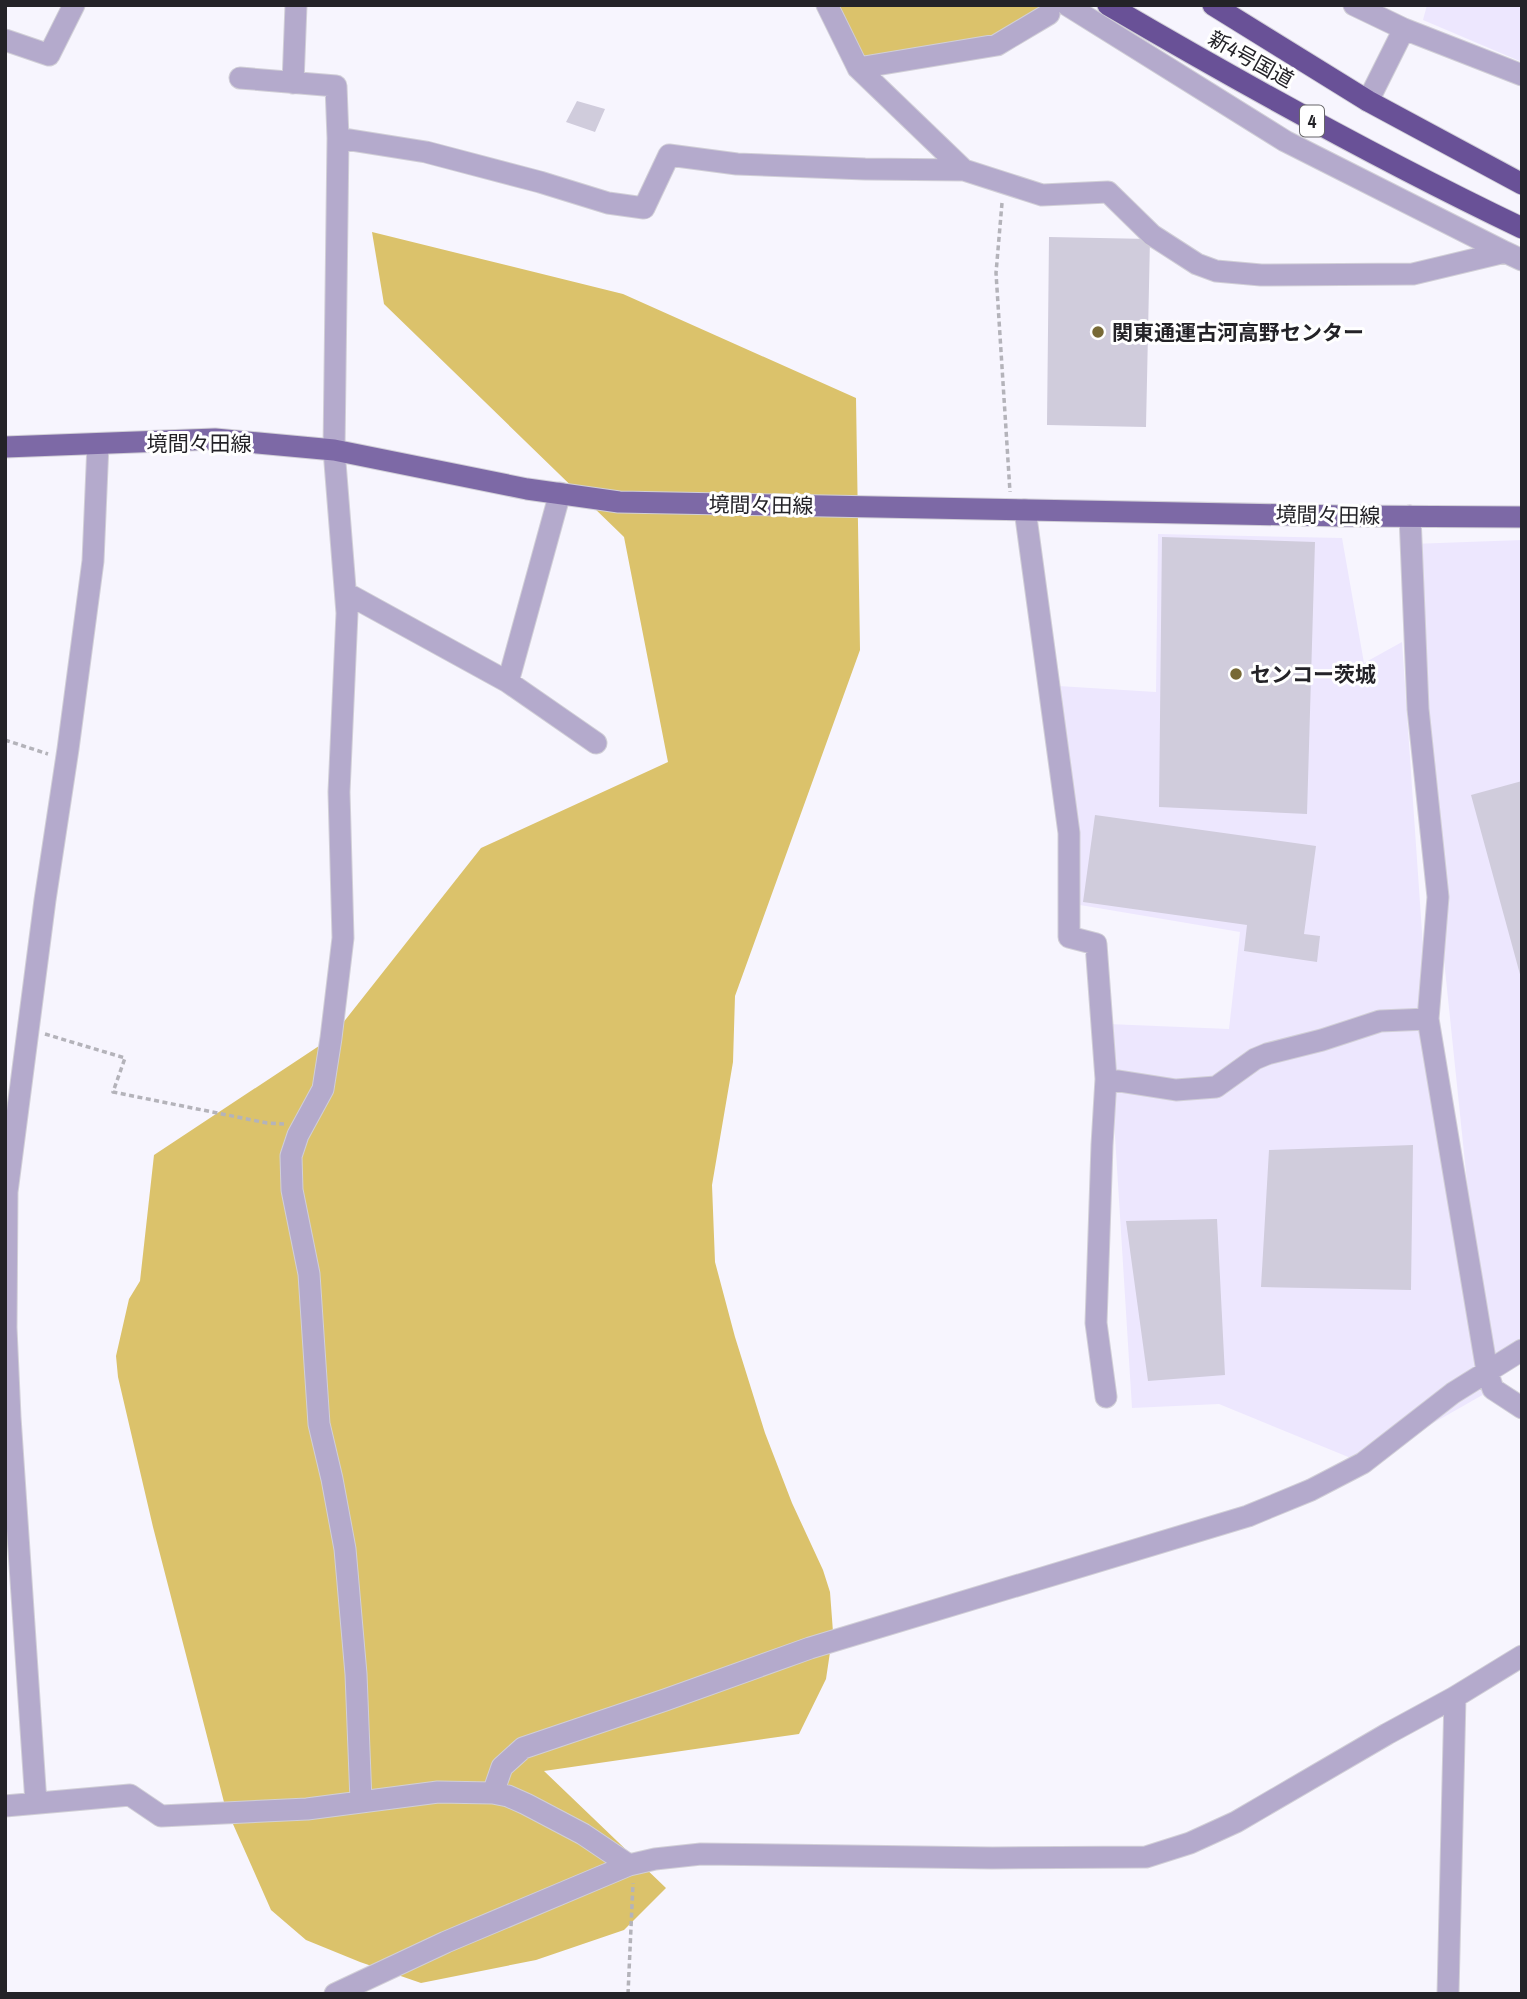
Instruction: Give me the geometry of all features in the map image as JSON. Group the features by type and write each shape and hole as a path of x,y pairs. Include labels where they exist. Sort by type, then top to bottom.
{"highway":[{"name":"新4号国道","path":"1108,5 1213,67 1357,146 1522,228"},
{"name":"新4号国道","path":"1213,5 1368,101 1522,184"}],"main road":[{"name":"境間々田線","path":"5,447 215,439 334,450 527,489 619,502 1522,517"}],"street":[{"path":"5,40 49,55 74,5"},
{"path":"293,83 296,5"},
{"path":"827,5 858,68 964,170"},
{"path":"1354,5 1405,29 1522,75"},
{"path":"858,68 997,45 1058,10 1285,141 1513,256"},
{"path":"1368,101 1405,29"},
{"path":"240,78 336,86 338,138 334,450 347,614 339,792 343,938 323,1088 291,1156 292,1191 309,1274 319,1424 345,1549 356,1674 361,1801"},
{"path":"338,138 426,152 607,203 644,208 669,155 737,164 964,170 1042,195 1108,192 1153,235 1197,264 1216,271 1261,275 1413,274 1513,256"},
{"path":"36,1803 10,1417 6,1328 7,1192 93,561 97,444"},
{"path":"508,682 560,494"},
{"path":"1018,510 1069,833 1069,937 1096,944 1106,1079 1096,1323 1106,1397"},
{"path":"1410,516 1418,709 1438,897 1428,1019 1487,1371 1493,1389 1522,1408"},
{"path":"345,593 508,682 596,743"},
{"path":"1106,1079 1176,1090 1216,1087 1255,1059 1267,1054 1380,1021 1428,1019"},
{"path":"493,1793 502,1767 523,1748 810,1647 1248,1516 1311,1490 1363,1463 1453,1392 1522,1350"},
{"path":"335,1994 446,1942 631,1864 701,1854 966,1858 1146,1857 1190,1843 1236,1822 1522,1656"},
{"path":"1448,1993 1455,1697"},
{"path":"5,1806 130,1795 161,1816 307,1809 438,1792 493,1793 526,1804 583,1834 631,1864"}],"path":[{"path":"1004,183 996,273 1018,510"},
{"path":"5,740 67,760"},
{"path":"29,1029 125,1058 113,1092 267,1123 304,1125"},
{"path":"628,1994 631,1864"}],"shaded area":[{"path":"827,5 1036,5 1049,14 997,45 858,68"},
{"path":"1427,5 1522,5 1522,62 1423,20"},
{"path":"372,232 623,294 856,398 860,650 735,996 733,1062 712,1185 715,1262 735,1337 765,1433 830,1592 833,1632 826,1679 799,1734 544,1771 666,1888 624,1930 536,1960 421,1983 306,1940 271,1910 225,1806 153,1527 118,1377 116,1356 129,1299 140,1281 154,1155 331,1038 481,848 668,762 624,537 384,304"},
{"path":"1158,534 1342,538 1364,663 1402,642 1428,1019 1481,1317 1418,709 1412,544 1522,540 1522,1342 1489,1369 1493,1389 1363,1463 1219,1404 1132,1408 1108,1024 1229,1029 1240,932 1080,905 1076,839 1058,686 1156,692"}],"building":[{"path":"577,101 605,109 595,132 566,122"},
{"name":"関東通運古河高野センター","path":"1049,237 1150,239 1146,427 1047,425"},
{"name":"センコー茨城","path":"1162,537 1315,542 1307,814 1159,807"},
{"path":"1522,781 1522,978 1521,978 1471,795"},
{"path":"1095,815 1316,846 1304,934 1320,936 1317,962 1244,951 1247,925 1083,902"},
{"path":"1413,1145 1411,1290 1261,1287 1269,1150"},
{"path":"1217,1219 1225,1375 1148,1381 1126,1221"}],"place":[{"name":"関東通運古河高野センター","path":"1098,332"},
{"name":"センコー茨城","path":"1236,674"}]}
